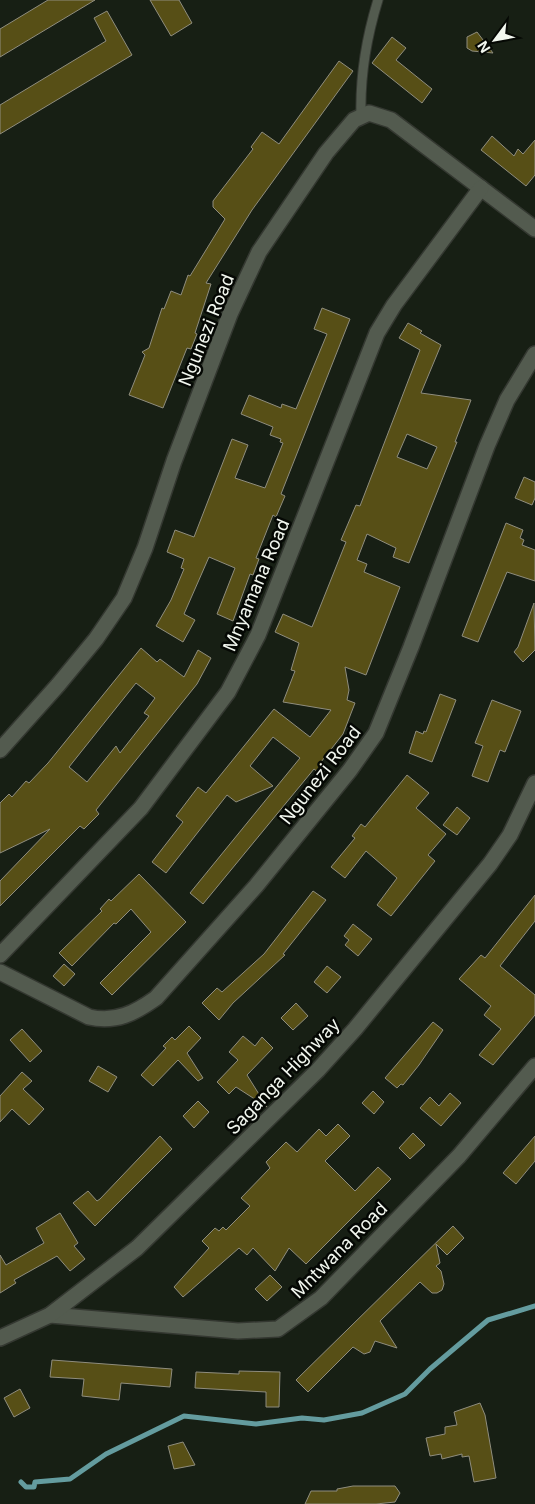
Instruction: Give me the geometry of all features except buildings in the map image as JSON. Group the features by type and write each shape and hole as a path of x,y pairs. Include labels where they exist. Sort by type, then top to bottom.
{"street":[{"path":"361,115 378,114 391,120 535,229"},
{"name":"Ngunezi Road","path":"0,750 96,639 124,598 145,548 174,461 230,314 259,252 326,153 354,120 361,115"},
{"name":"Mnyamana Road","path":"0,955 141,808 228,692 262,627 378,333 394,305 481,188"},
{"name":"Ngunezi Road","path":"0,972 89,1017 101,1020 121,1018 138,1011 156,998 256,886 350,770 376,733 447,556 487,446 507,400 535,354"},
{"name":"Saganga Highway","path":"0,1338 50,1315 137,1248 343,1043 490,864 510,836 535,783"},
{"name":"Mntwana Road","path":"50,1315 238,1331 278,1329 321,1298 459,1156 535,1066"}],"lane":[{"path":"361,115 362,65 366,40 378,0"}],"waterway":[{"path":"21,1482 26,1487 34,1487 35,1482 70,1479 106,1454 184,1416 256,1424 302,1418 324,1420 362,1413 405,1394 430,1369 488,1320 535,1306"}]}
